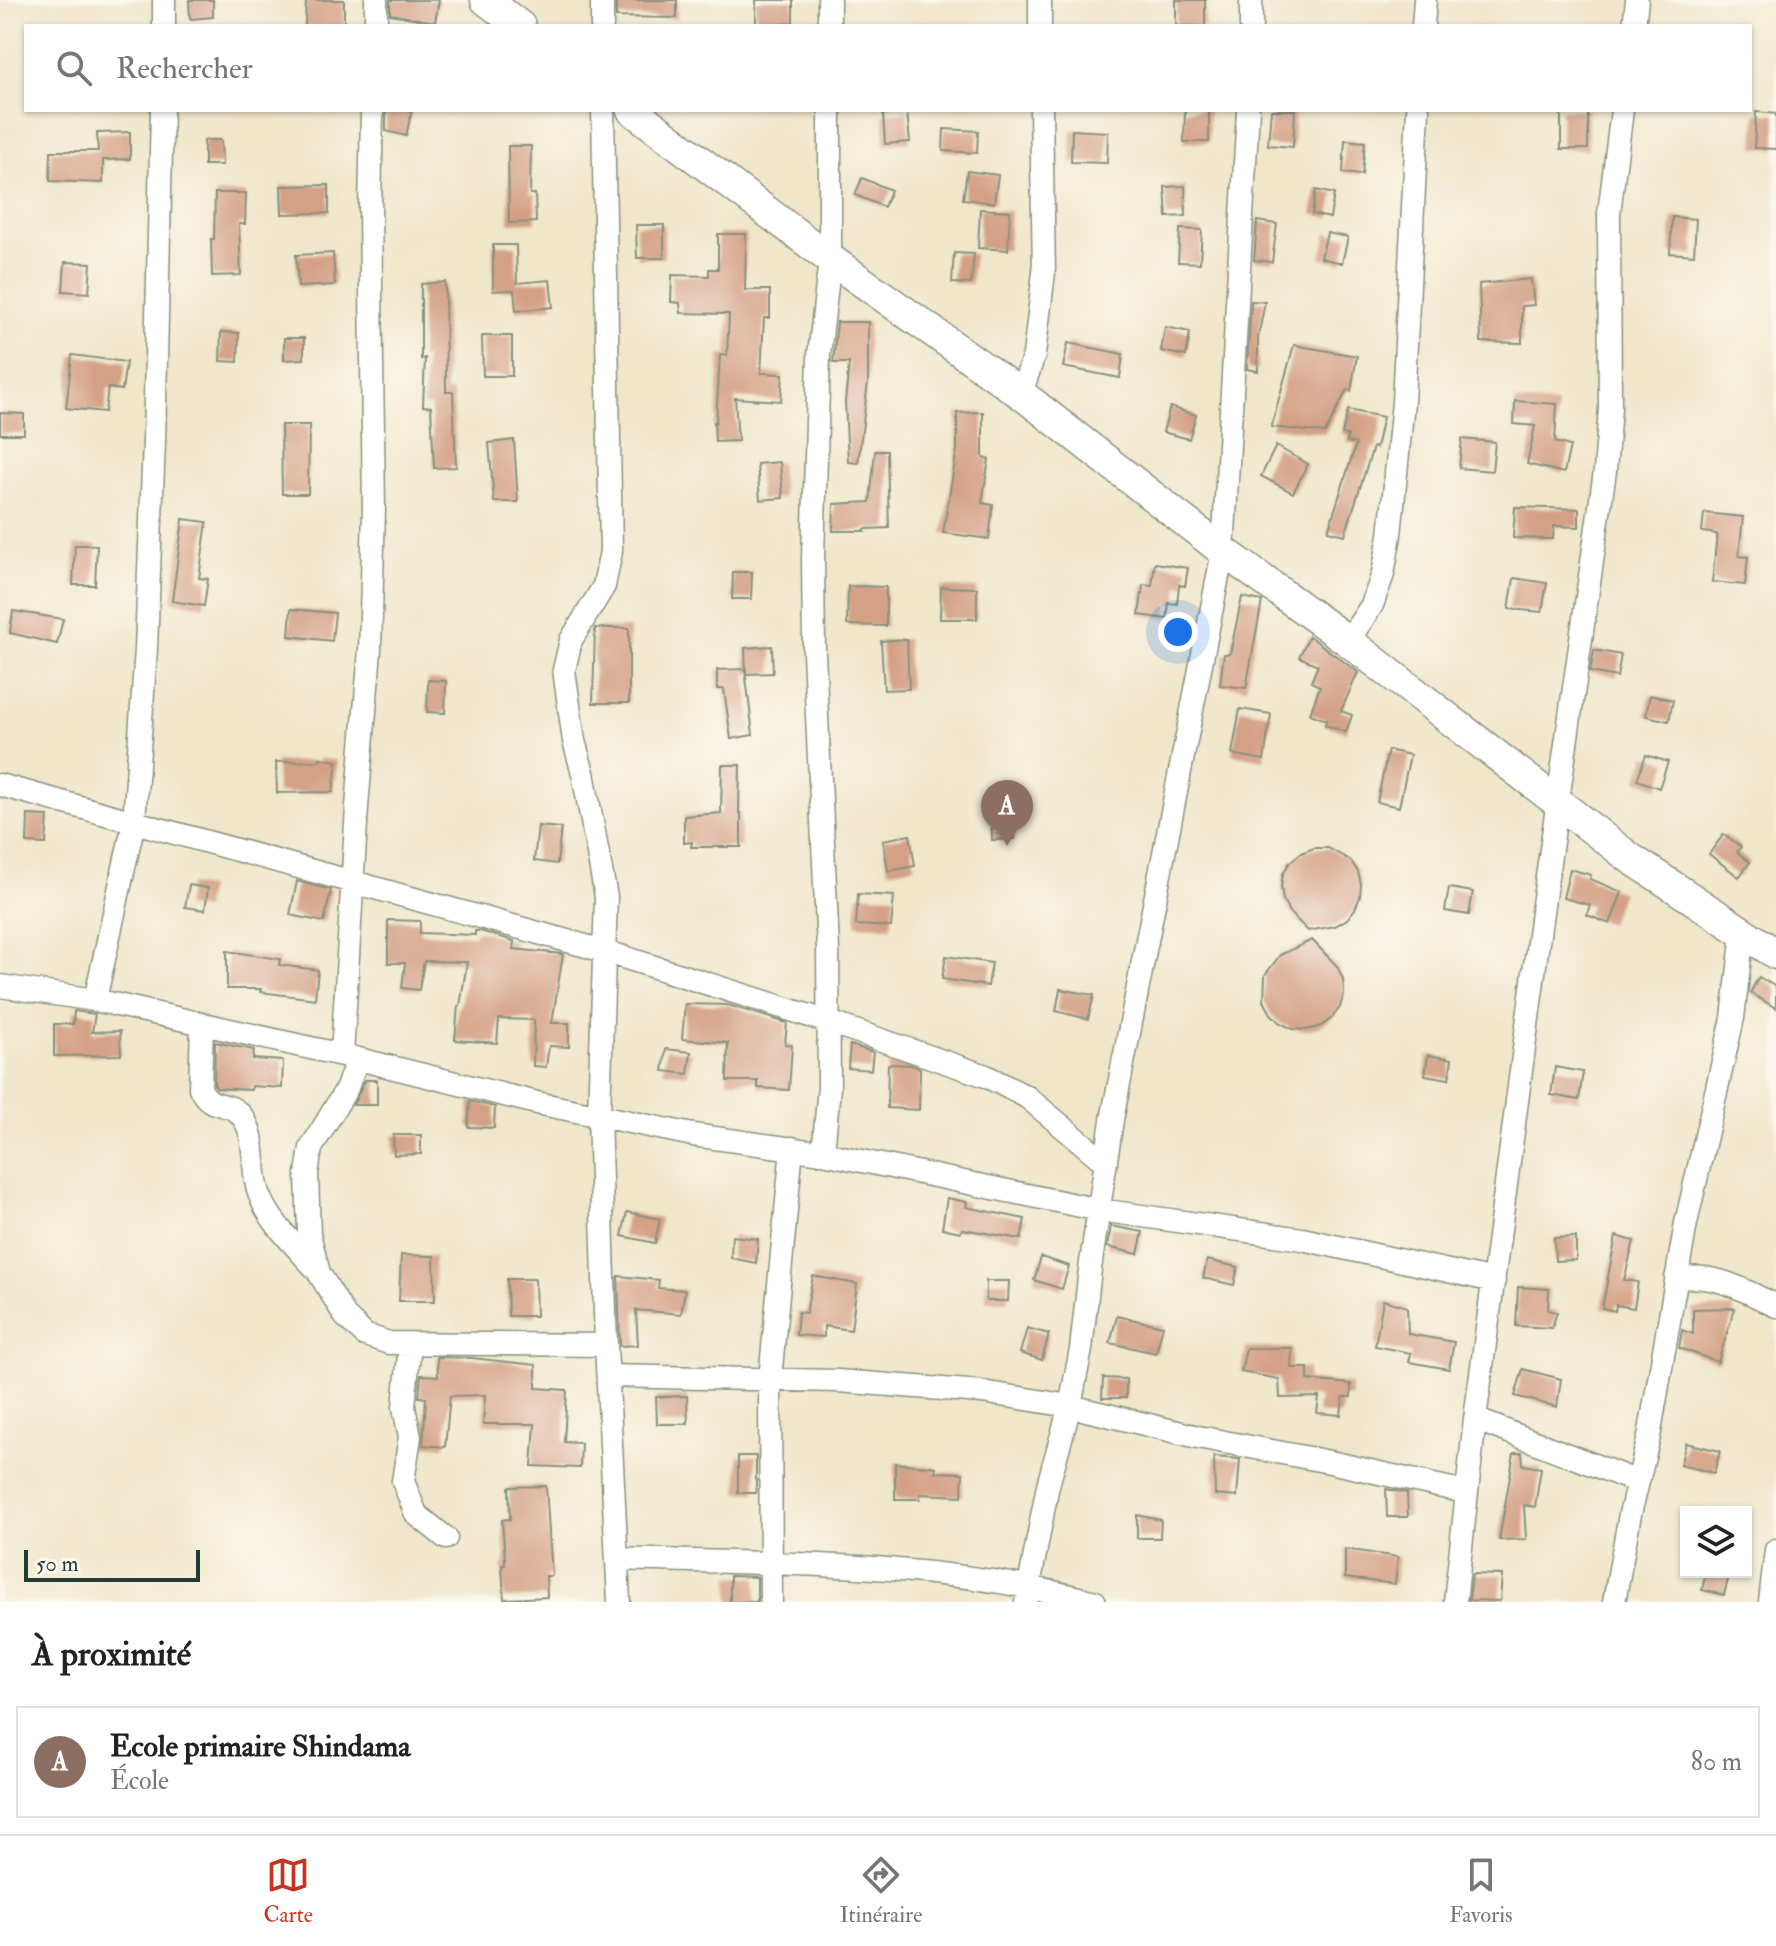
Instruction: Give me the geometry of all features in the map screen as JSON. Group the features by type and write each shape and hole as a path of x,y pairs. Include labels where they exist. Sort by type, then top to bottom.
{"street":[{"path":"164,0 164,24"},
{"path":"376,0 376,24"},
{"path":"486,0 517,24"},
{"path":"602,0 602,24"},
{"path":"829,0 829,24"},
{"path":"1040,0 1040,24"},
{"path":"1251,0 1251,24"},
{"path":"1423,24 1425,0"},
{"path":"1634,24 1637,0"},
{"path":"95,1000 134,822 153,489 162,112"},
{"path":"319,1273 309,1234 307,1162 315,1140 347,1088 353,881 370,650 374,510 370,270 372,112"},
{"path":"603,112 611,551 604,586 571,640 564,670 574,741 604,883 599,1114 606,1345 619,1602"},
{"path":"635,112 830,259 1021,394 1223,551 1348,641 1630,858 1776,954"},
{"path":"823,1153 829,1087 828,949 814,652 813,559 819,355 830,259 830,112"},
{"path":"1021,394 1034,355 1044,272 1041,112"},
{"path":"1027,1595 1048,1485 1070,1406 1081,1349 1112,1120 1223,551 1248,112"},
{"path":"1348,641 1372,605 1383,574 1390,535 1403,402 1418,112"},
{"path":"1455,1602 1465,1492 1605,471 1610,408 1609,213 1622,112"},
{"path":"0,785 604,951 829,1022 986,1076 1027,1097 1106,1163"},
{"path":"1614,1602 1649,1437 1676,1278 1733,1018 1743,932"},
{"path":"0,986 95,1000 537,1103 693,1135 823,1153 1100,1210 1302,1239 1494,1281"},
{"path":"202,1024 202,1094 211,1103 232,1109 242,1116 250,1138 260,1197 287,1237 319,1273 345,1316 365,1335 389,1343 410,1344 606,1345"},
{"path":"771,1602 770,1379 792,1148"},
{"path":"1676,1278 1718,1279 1776,1306"},
{"path":"410,1344 404,1407 410,1437 403,1481 416,1514 446,1538"},
{"path":"609,1376 838,1381 930,1388 1070,1406 1198,1437 1465,1492"},
{"path":"1475,1419 1638,1482"},
{"path":"1770,1602 1776,1550"},
{"path":"618,1559 846,1565 996,1582 1027,1595 1095,1602"}],"building":[{"path":"189,0 213,0 213,17 190,19"},
{"path":"306,0 344,0 344,24 305,24"},
{"path":"390,0 439,0 435,22 390,14"},
{"path":"616,0 677,0 677,18 616,17"},
{"path":"756,0 793,0 793,23 756,24"},
{"path":"1176,0 1205,0 1205,24 1176,24"},
{"path":"386,112 412,112 406,136 386,131"},
{"path":"907,112 910,142 885,144 883,114"},
{"path":"1185,112 1209,112 1209,142 1184,142"},
{"path":"1271,112 1295,112 1293,147 1268,145"},
{"path":"1561,112 1588,112 1588,149 1561,149"},
{"path":"1756,112 1776,114 1776,149 1754,148"},
{"path":"944,129 978,131 977,153 943,151"},
{"path":"1072,130 1108,132 1107,163 1071,162"},
{"path":"130,132 130,159 103,160 103,183 50,181 51,151 98,151 97,133"},
{"path":"204,140 221,140 222,165 204,165"},
{"path":"1345,140 1365,142 1362,175 1343,173"},
{"path":"508,146 531,146 530,194 535,194 536,222 509,223"},
{"path":"967,171 998,175 994,203 963,199"},
{"path":"862,178 891,190 884,207 855,195"},
{"path":"329,185 329,213 282,214 281,186"},
{"path":"1185,186 1186,216 1167,217 1165,187"},
{"path":"1316,190 1334,194 1330,218 1312,214"},
{"path":"215,193 246,193 245,224 239,224 241,275 212,276"},
{"path":"980,209 1010,211 1008,250 978,248"},
{"path":"1672,217 1696,219 1694,255 1670,253"},
{"path":"1257,221 1277,224 1272,262 1254,260"},
{"path":"636,225 664,225 664,258 637,258"},
{"path":"1180,229 1202,230 1200,263 1178,262"},
{"path":"1327,233 1348,237 1342,263 1321,258"},
{"path":"718,234 746,234 745,290 770,290 770,318 764,318 761,373 783,374 781,401 735,398 738,441 715,442 720,355 727,355 729,314 681,313 680,303 671,302 672,275 709,276 709,269 718,269"},
{"path":"493,245 516,245 517,283 550,280 553,307 516,311 514,290 493,291"},
{"path":"333,253 335,285 298,287 296,255"},
{"path":"954,253 974,254 971,284 952,283"},
{"path":"65,262 91,263 89,293 63,291"},
{"path":"1531,279 1534,305 1522,306 1522,343 1481,342 1479,284"},
{"path":"445,282 446,392 453,392 456,467 434,468 431,407 423,406 425,358 421,359 421,284"},
{"path":"1251,301 1265,302 1258,338 1258,371 1247,369"},
{"path":"837,322 868,322 868,382 858,463 848,462 845,402 849,363 833,363"},
{"path":"1165,327 1190,332 1186,356 1161,351"},
{"path":"221,332 239,333 238,362 220,361"},
{"path":"482,336 512,336 512,376 483,376"},
{"path":"284,338 304,338 304,359 284,360"},
{"path":"1068,343 1123,354 1120,378 1063,367"},
{"path":"1294,345 1357,356 1351,391 1347,390 1325,433 1271,427"},
{"path":"72,355 126,362 122,390 108,388 105,412 66,408"},
{"path":"1515,401 1557,404 1555,442 1570,446 1564,473 1527,464 1535,426 1514,424"},
{"path":"1170,407 1196,415 1189,439 1163,432"},
{"path":"1348,410 1383,417 1376,448 1373,447 1345,535 1328,531 1356,444 1347,442 1348,435 1342,434"},
{"path":"983,412 983,458 989,459 982,503 993,505 989,539 943,533 957,449 957,413"},
{"path":"0,413 24,414 24,434 0,434"},
{"path":"281,425 309,425 308,494 282,494"},
{"path":"1462,439 1495,442 1492,471 1459,468"},
{"path":"514,440 518,502 494,502 489,443"},
{"path":"1276,446 1308,464 1293,493 1261,476"},
{"path":"875,451 887,451 889,528 833,531 834,504 870,502"},
{"path":"780,462 783,498 760,500 757,464"},
{"path":"1515,507 1579,509 1579,527 1554,526 1553,539 1513,538"},
{"path":"1704,513 1743,517 1739,556 1748,557 1745,585 1712,582 1717,534 1702,532"},
{"path":"183,519 207,522 199,578 208,579 204,606 172,601"},
{"path":"75,545 97,545 95,585 73,585"},
{"path":"1155,563 1188,568 1185,586 1179,585 1177,604 1169,603 1167,619 1139,615 1143,585 1152,586"},
{"path":"733,572 752,572 751,599 732,599"},
{"path":"1514,578 1547,583 1542,612 1509,609"},
{"path":"848,586 886,587 886,626 847,625"},
{"path":"941,587 977,588 977,619 940,619"},
{"path":"1242,597 1262,601 1246,688 1220,685 1224,654 1230,654"},
{"path":"291,609 335,613 332,641 289,636"},
{"path":"13,611 63,619 57,644 10,633"},
{"path":"595,628 629,628 629,703 593,703"},
{"path":"1309,636 1358,672 1341,711 1352,715 1346,732 1325,725 1326,720 1310,714 1320,686 1311,682 1318,665 1299,657"},
{"path":"907,639 909,689 884,690 881,641"},
{"path":"772,646 773,673 746,674 745,648"},
{"path":"1594,650 1621,655 1617,677 1590,672"},
{"path":"745,669 753,735 731,739 724,689 717,689 717,670"},
{"path":"428,680 446,681 445,713 427,712"},
{"path":"1650,695 1673,700 1669,721 1646,716"},
{"path":"1240,709 1271,714 1264,760 1232,754"},
{"path":"1388,750 1410,755 1399,807 1377,802"},
{"path":"1646,755 1668,762 1659,788 1637,780"},
{"path":"320,758 337,761 333,792 277,793 276,762 319,761"},
{"path":"722,765 740,765 741,847 691,847 692,842 684,843 684,816 721,813"},
{"path":"1014,800 1015,839 992,840 991,801"},
{"path":"28,815 48,816 46,844 27,843"},
{"path":"538,826 561,828 557,864 534,861"},
{"path":"1724,834 1741,847 1737,852 1750,862 1739,877 1709,854"},
{"path":"910,835 915,866 888,871 883,840"},
{"path":"1314,848 1328,848 1351,861 1361,884 1360,897 1347,919 1335,926 1308,931 1289,912 1281,887 1283,874 1290,862"},
{"path":"1570,869 1591,875 1590,879 1622,892 1610,924 1587,915 1590,905 1563,898"},
{"path":"297,881 331,890 324,922 290,915"},
{"path":"189,885 208,888 205,910 185,907"},
{"path":"1449,888 1473,892 1469,915 1445,911"},
{"path":"858,894 894,896 891,927 856,925"},
{"path":"388,920 420,921 420,933 475,935 475,931 480,931 514,941 513,949 563,954 552,1023 569,1023 569,1047 549,1046 546,1067 533,1066 534,1020 499,1019 497,1043 455,1040 467,962 424,961 419,990 402,988 405,963 388,963"},
{"path":"1312,940 1337,966 1343,979 1344,993 1340,1007 1321,1026 1307,1030 1293,1029 1280,1023 1264,1001 1265,975 1280,955"},
{"path":"227,951 280,959 279,965 318,970 315,999 260,992 261,989 227,989"},
{"path":"946,956 992,963 988,986 942,979"},
{"path":"1759,977 1776,987 1776,1008 1750,993"},
{"path":"1060,989 1094,995 1088,1019 1056,1011"},
{"path":"685,1004 728,1005 787,1023 785,1044 792,1045 789,1090 758,1088 758,1081 727,1081 728,1043 682,1039"},
{"path":"74,1011 95,1014 92,1032 120,1031 121,1055 54,1056 54,1024 73,1024"},
{"path":"215,1042 254,1050 253,1059 283,1061 282,1088 217,1088 214,1084"},
{"path":"850,1045 873,1052 871,1070 848,1068"},
{"path":"666,1049 691,1052 688,1074 663,1071"},
{"path":"1428,1055 1452,1059 1449,1079 1425,1075"},
{"path":"888,1064 920,1068 919,1110 887,1108"},
{"path":"1555,1067 1583,1072 1579,1100 1551,1095"},
{"path":"365,1080 377,1080 377,1105 353,1105"},
{"path":"470,1101 495,1107 494,1128 468,1127"},
{"path":"393,1135 421,1135 421,1154 394,1155"},
{"path":"947,1198 967,1202 966,1207 1025,1219 1021,1239 942,1228"},
{"path":"627,1212 660,1219 655,1243 622,1236"},
{"path":"1111,1226 1143,1232 1138,1254 1107,1247"},
{"path":"732,1236 758,1239 756,1263 731,1258"},
{"path":"1616,1236 1634,1241 1624,1280 1638,1282 1634,1308 1616,1305 1615,1311 1602,1308"},
{"path":"1576,1237 1576,1260 1555,1261 1554,1238"},
{"path":"401,1255 434,1256 435,1301 399,1301"},
{"path":"1041,1257 1069,1266 1062,1289 1034,1280"},
{"path":"1207,1260 1238,1267 1234,1285 1203,1278"},
{"path":"618,1276 659,1280 658,1288 685,1290 681,1314 636,1310 638,1345 620,1346"},
{"path":"813,1276 857,1284 851,1330 824,1326 824,1337 796,1335 798,1312 806,1313"},
{"path":"507,1279 535,1279 536,1316 508,1316"},
{"path":"986,1281 1009,1281 1008,1301 986,1301"},
{"path":"1518,1287 1549,1289 1548,1310 1557,1312 1552,1328 1516,1326"},
{"path":"1383,1300 1407,1307 1408,1334 1454,1342 1449,1369 1409,1362 1411,1353 1375,1346"},
{"path":"1735,1308 1718,1362 1679,1348 1682,1330 1693,1334 1693,1309"},
{"path":"1117,1316 1163,1326 1156,1353 1110,1343"},
{"path":"1027,1328 1049,1334 1042,1360 1020,1353"},
{"path":"1246,1348 1292,1348 1291,1368 1308,1368 1308,1380 1351,1384 1351,1397 1343,1397 1341,1415 1317,1413 1319,1397 1280,1398 1279,1379 1241,1372"},
{"path":"437,1357 536,1365 536,1388 567,1390 564,1442 581,1443 580,1468 532,1466 535,1424 483,1424 485,1395 450,1396 445,1447 423,1445 426,1398 419,1397 421,1375 438,1376"},
{"path":"1523,1369 1561,1379 1557,1407 1515,1396"},
{"path":"1103,1378 1126,1379 1126,1398 1102,1398"},
{"path":"687,1396 688,1424 657,1424 656,1397"},
{"path":"1686,1443 1720,1451 1714,1473 1680,1465"},
{"path":"1514,1453 1522,1453 1523,1465 1541,1468 1535,1507 1524,1505 1526,1539 1499,1540"},
{"path":"738,1456 756,1456 756,1493 738,1493"},
{"path":"1214,1457 1240,1459 1237,1497 1215,1495"},
{"path":"895,1463 936,1467 935,1472 963,1473 962,1496 920,1494 920,1499 895,1499"},
{"path":"546,1486 552,1576 546,1576 547,1597 504,1599 502,1520 510,1519 509,1487"},
{"path":"1386,1489 1407,1493 1408,1517 1387,1517"},
{"path":"1137,1515 1161,1520 1160,1538 1137,1538"},
{"path":"1345,1549 1398,1557 1395,1584 1345,1578"},
{"path":"1472,1574 1502,1575 1500,1601 1469,1600"},
{"path":"730,1576 757,1577 757,1602 730,1602"},
{"path":"1705,1578 1728,1578 1724,1595 1702,1590"}],"place":[{"name":"Ecole primaire Shindama","path":"1007,846"}]}
